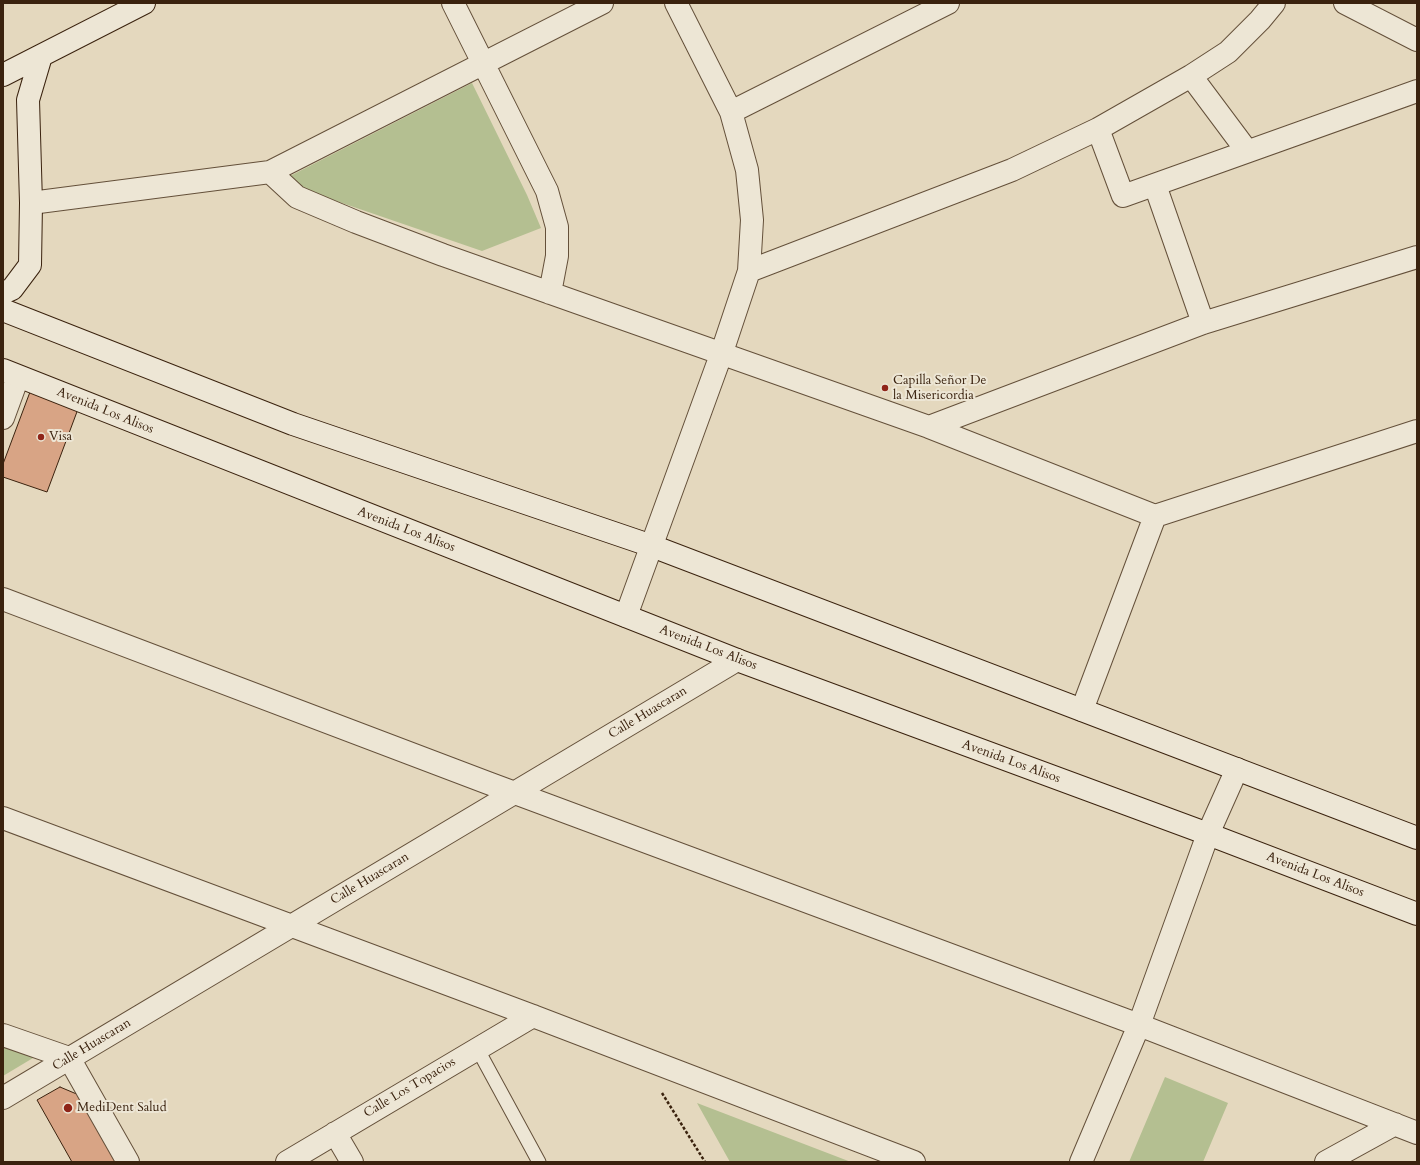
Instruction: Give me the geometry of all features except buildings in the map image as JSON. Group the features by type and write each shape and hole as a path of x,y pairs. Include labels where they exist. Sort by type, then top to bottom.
{"street":[{"path":"3,75 144,3"},
{"path":"453,3 547,191 557,227 557,256 550,292"},
{"path":"31,203 270,172 602,3"},
{"path":"626,616 722,352 749,271 752,220 747,170 731,112 676,3"},
{"path":"731,112 948,3"},
{"path":"749,271 1012,170 1098,129 1191,76 1228,52 1260,20 1274,3"},
{"path":"1345,3 1417,40"},
{"path":"3,293 12,289 30,265 31,203 28,100 42,56"},
{"path":"1191,76 1248,151"},
{"path":"1098,129 1123,196 1417,91"},
{"path":"270,172 297,197 371,228 929,427 1155,516 1417,431"},
{"path":"1155,185 1203,323"},
{"path":"929,427 1203,323 1417,257"},
{"path":"3,310 294,424 652,546 1417,838"},
{"path":"3,418 11,374"},
{"name":"Avenida Los Alisos","path":"11,374 737,660 1414,911"},
{"path":"1082,710 1155,516"},
{"path":"3,599 515,793 1139,1025 1417,1133"},
{"name":"Calle Huascaran","path":"3,1098 737,660"},
{"path":"1081,1162 1139,1025 1208,834 1237,769"},
{"path":"3,818 533,1016 914,1162"},
{"name":"Calle Los Topacios","path":"287,1162 533,1016"},
{"path":"3,1036 69,1058 128,1162"},
{"path":"1326,1162 1395,1124"},
{"path":"335,1133 352,1162"}],"lane":[{"path":"477,1048 539,1162"}],"path":[{"path":"660,1090 705,1162"}],"green space":[{"path":"472,83 527,195 541,228 482,251 307,191 290,176"},
{"path":"3,1042 38,1055 3,1076"},
{"path":"1165,1077 1228,1103 1203,1162 1129,1162"},
{"path":"697,1103 851,1162 730,1162"}],"place":[{"name":"Capilla Señor De la Misericordia","path":"885,388"},
{"name":"Visa","path":"41,437"},
{"name":"MediDent Salud","path":"68,1108"}]}
